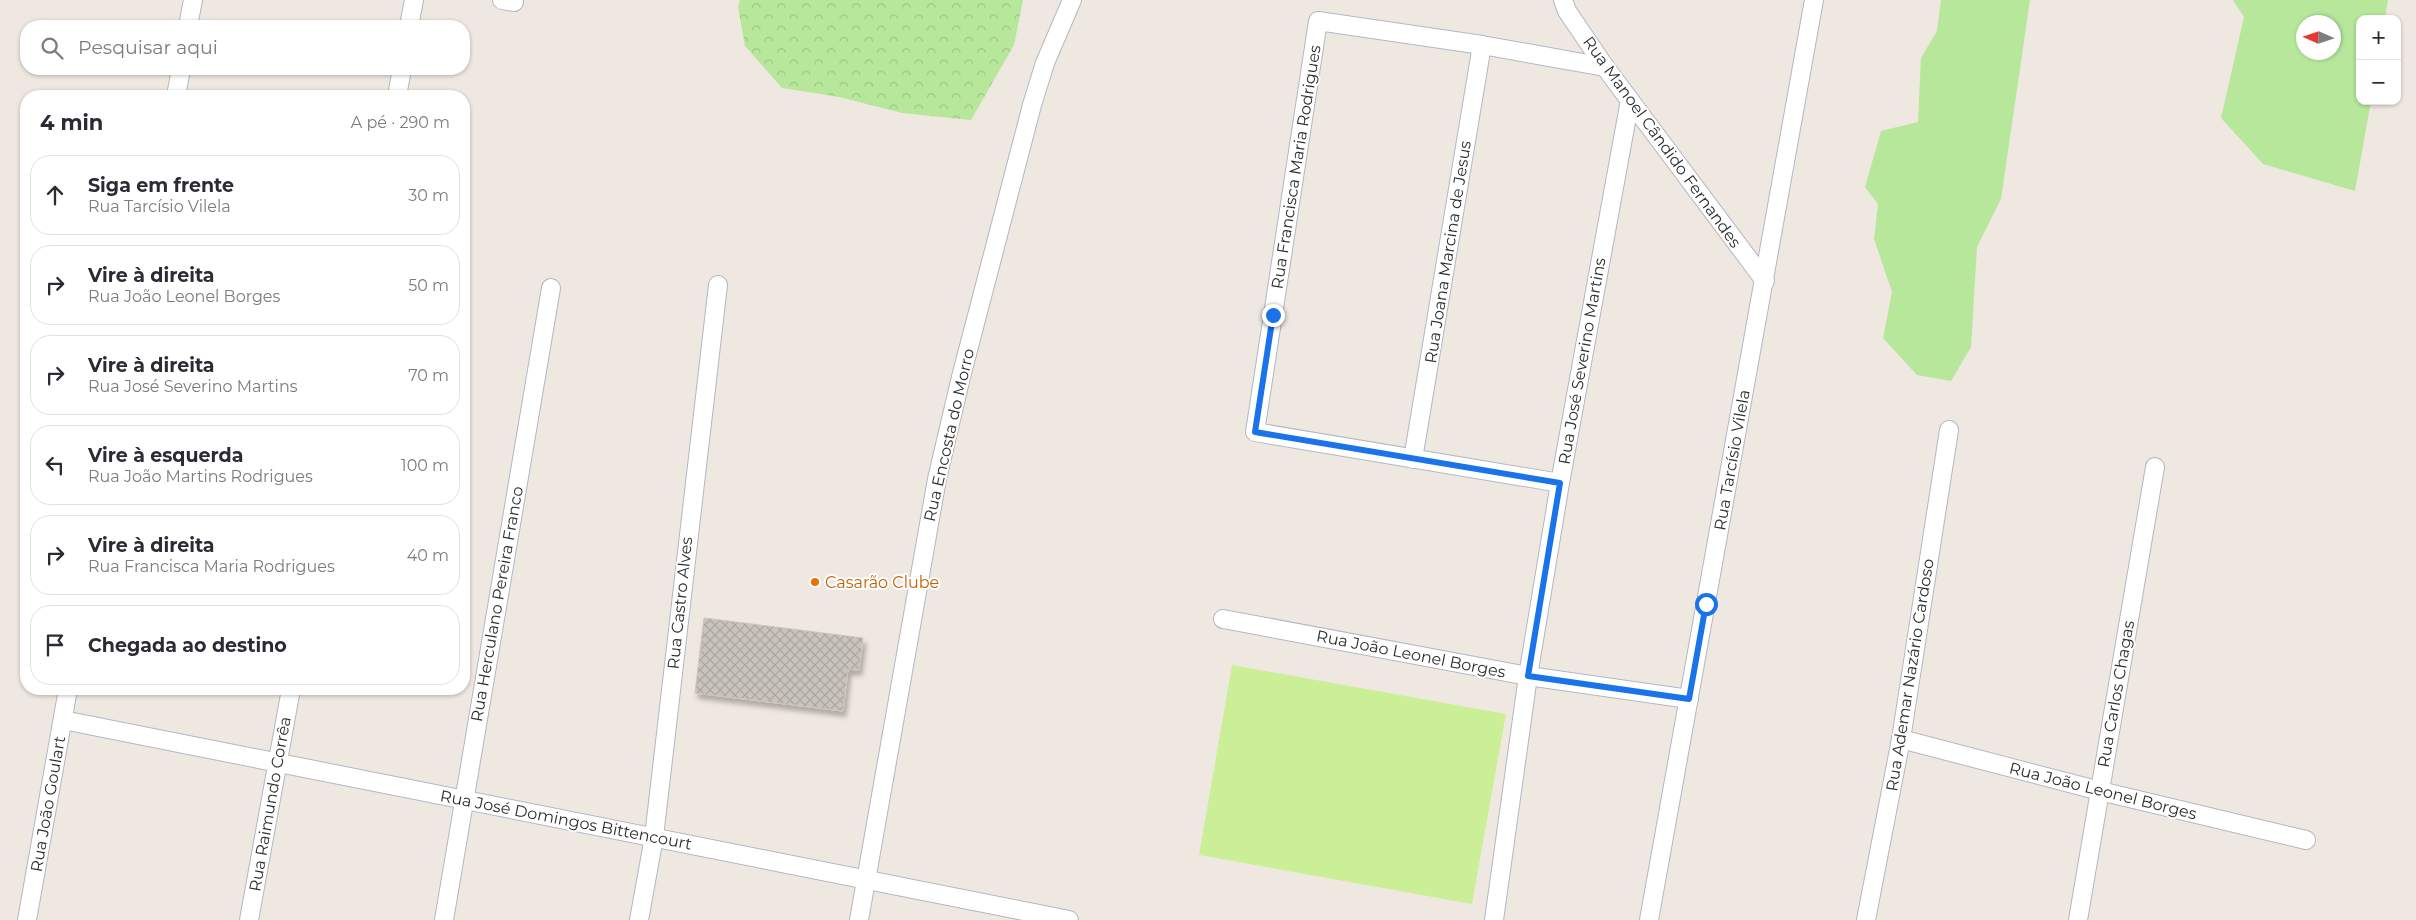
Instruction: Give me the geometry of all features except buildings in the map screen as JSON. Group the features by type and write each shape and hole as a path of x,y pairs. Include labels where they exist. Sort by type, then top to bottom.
{"street":[{"path":"189,20 193,0"},
{"path":"410,20 414,0"},
{"name":"Rua Encosta do Morro","path":"859,920 920,567 957,396 1032,105 1045,63 1072,0"},
{"name":"Rua Manoel Cândido Fernandes","path":"1563,0 1567,11 1605,67 1764,281"},
{"name":"Rua Tarcísio Vilela","path":"1649,920 1814,0"},
{"name":"Rua Francisca Maria Rodrigues","path":"1414,459 1255,432 1318,21 1482,45"},
{"path":"1482,45 1605,67"},
{"name":"Rua Joana Marcina de Jesus","path":"1414,459 1482,45"},
{"path":"177,90 179,75"},
{"path":"398,90 401,75"},
{"name":"Rua José Severino Martins","path":"1494,920 1528,676 1560,483 1630,100"},
{"name":"Rua Castro Alves","path":"639,920 654,838 718,285"},
{"name":"Rua Herculano Pereira Franco","path":"444,920 551,288"},
{"name":"Rua Ademar Nazário Cardoso","path":"1866,920 1902,739 1949,430"},
{"path":"1414,459 1560,483"},
{"name":"Rua Carlos Chagas","path":"2078,920 2155,467"},
{"name":"Rua João Leonel Borges","path":"1223,619 1528,676 1689,699"},
{"name":"Rua João Goulart","path":"27,920 67,695"},
{"name":"Rua Raimundo Corrêa","path":"250,920 290,695"},
{"name":"Rua José Domingos Bittencourt","path":"63,720 1069,920"},
{"name":"Rua João Leonel Borges","path":"1902,739 2100,791 2306,840"}],"green space":[{"path":"740,0 1023,0 1014,45 971,120 902,113 839,97 782,88 745,46 738,7"},
{"path":"1941,0 2030,0 2001,199 1977,247 1971,347 1951,381 1917,375 1883,338 1892,292 1874,239 1878,204 1865,187 1881,131 1918,122 1921,58 1937,31"},
{"path":"2233,0 2388,0 2386,15 2356,15 2356,105 2370,105 2355,191 2263,164 2221,118 2244,17"},
{"path":"1232,665 1506,714 1472,904 1199,855"}],"place":[{"name":"Casarão Clube","path":"815,582"}],"route":[{"path":"1273,315 1255,432 1560,483 1528,676 1689,699 1706,604"}]}
